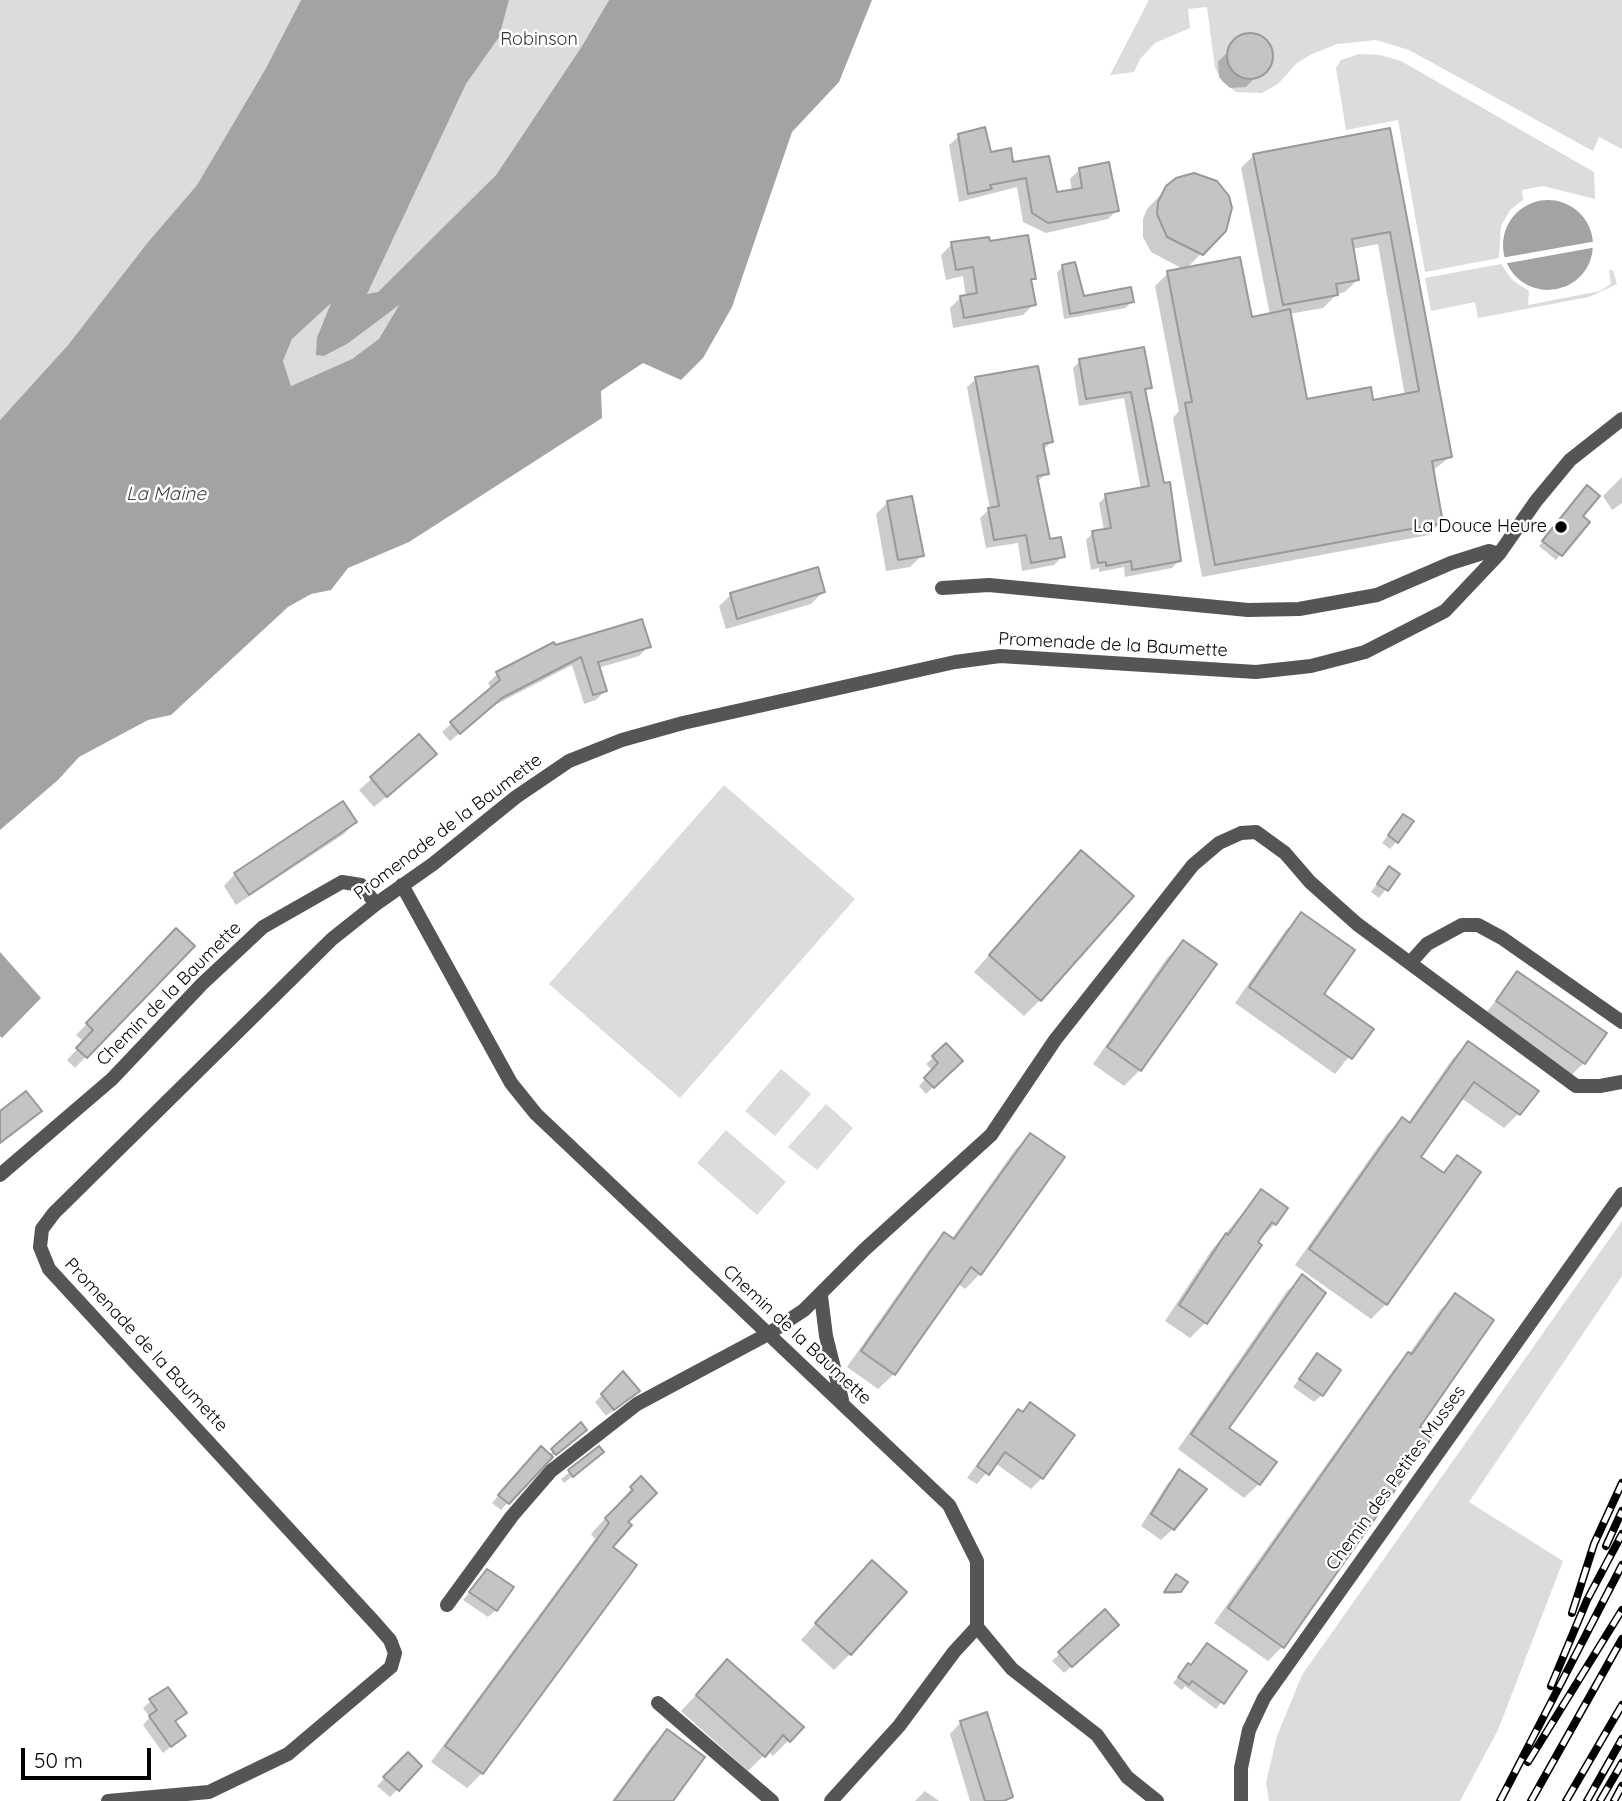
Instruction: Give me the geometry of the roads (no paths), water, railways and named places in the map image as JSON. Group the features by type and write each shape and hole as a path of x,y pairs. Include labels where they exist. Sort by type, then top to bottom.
{"street":[{"name":"Promenade de la Baumette","path":"108,1801 209,1792 288,1754 391,1667 395,1653 390,1640 49,1269 40,1247 42,1229 54,1213 332,939 433,864 516,797 569,761 622,740 683,723 955,662 1000,656 1256,672 1311,666 1365,652 1409,632 1445,611 1499,554 1536,501 1570,460 1622,419"},
{"path":"942,587 989,585 1248,610 1299,609 1377,595 1451,563 1489,551 1499,554"},
{"path":"1451,563 1464,569 1475,581"},
{"path":"447,1605 512,1516 551,1471 637,1404 768,1334 821,1296 864,1250 991,1135 1055,1040 1193,865 1219,843 1241,832 1256,832 1285,853 1310,882 1357,924 1576,1086 1622,1082"},
{"name":"Chemin de la Baumette","path":"0,1175 112,1079 202,984 263,927 342,882 361,885 376,904"},
{"name":"Chemin de la Baumette","path":"402,885 511,1083 536,1114 949,1505 977,1561 977,1627"},
{"path":"1410,963 1427,944 1462,925 1478,925 1502,938 1622,1022"},
{"name":"Chemin des Petites Musses","path":"1241,1801 1241,1768 1249,1730 1264,1698 1622,1194"},
{"path":"821,1296 835,1379 843,1405"},
{"path":"831,1801 899,1726 954,1652 977,1627 1012,1669 1097,1735 1127,1777 1157,1801"},
{"path":"658,1703 772,1801"}],"water":[{"name":"La Maine","path":"301,0 509,0 499,37 466,84 367,294 378,292 496,175 582,46 609,0 872,0 839,82 792,132 732,307 703,358 681,380 643,363 601,391 602,418 409,542 348,568 331,590 311,594 288,607 171,715 148,720 79,757 58,780 0,830 0,420 68,345 148,242 197,185 266,68","holes":["331,303 317,337 316,355 324,356 347,344 399,305 379,339 352,359 291,386 283,361 292,339"]},
{"path":"1548,200 1565,203 1580,213 1590,228 1593,245 1590,262 1580,277 1565,287 1548,290 1531,287 1516,277 1506,262 1503,245 1506,228 1516,213 1531,203"},
{"path":"0,952 41,998 2,1038 0,1036"}],"railway":[{"path":"1572,1613 1594,1544 1622,1483"},
{"path":"1606,1546 1622,1511"},
{"path":"1551,1686 1587,1600 1622,1534"},
{"path":"1500,1801 1622,1565"},
{"path":"1528,1762 1622,1610"},
{"path":"1531,1801 1622,1639"},
{"path":"1566,1801 1622,1705"},
{"path":"1587,1801 1622,1739"},
{"path":"1600,1801 1622,1763"},
{"path":"1614,1801 1622,1786"}],"place":[{"name":"La Douce Heure","path":"1561,527"}],"park label":[{"name":"Robinson","path":"539,40"}]}
